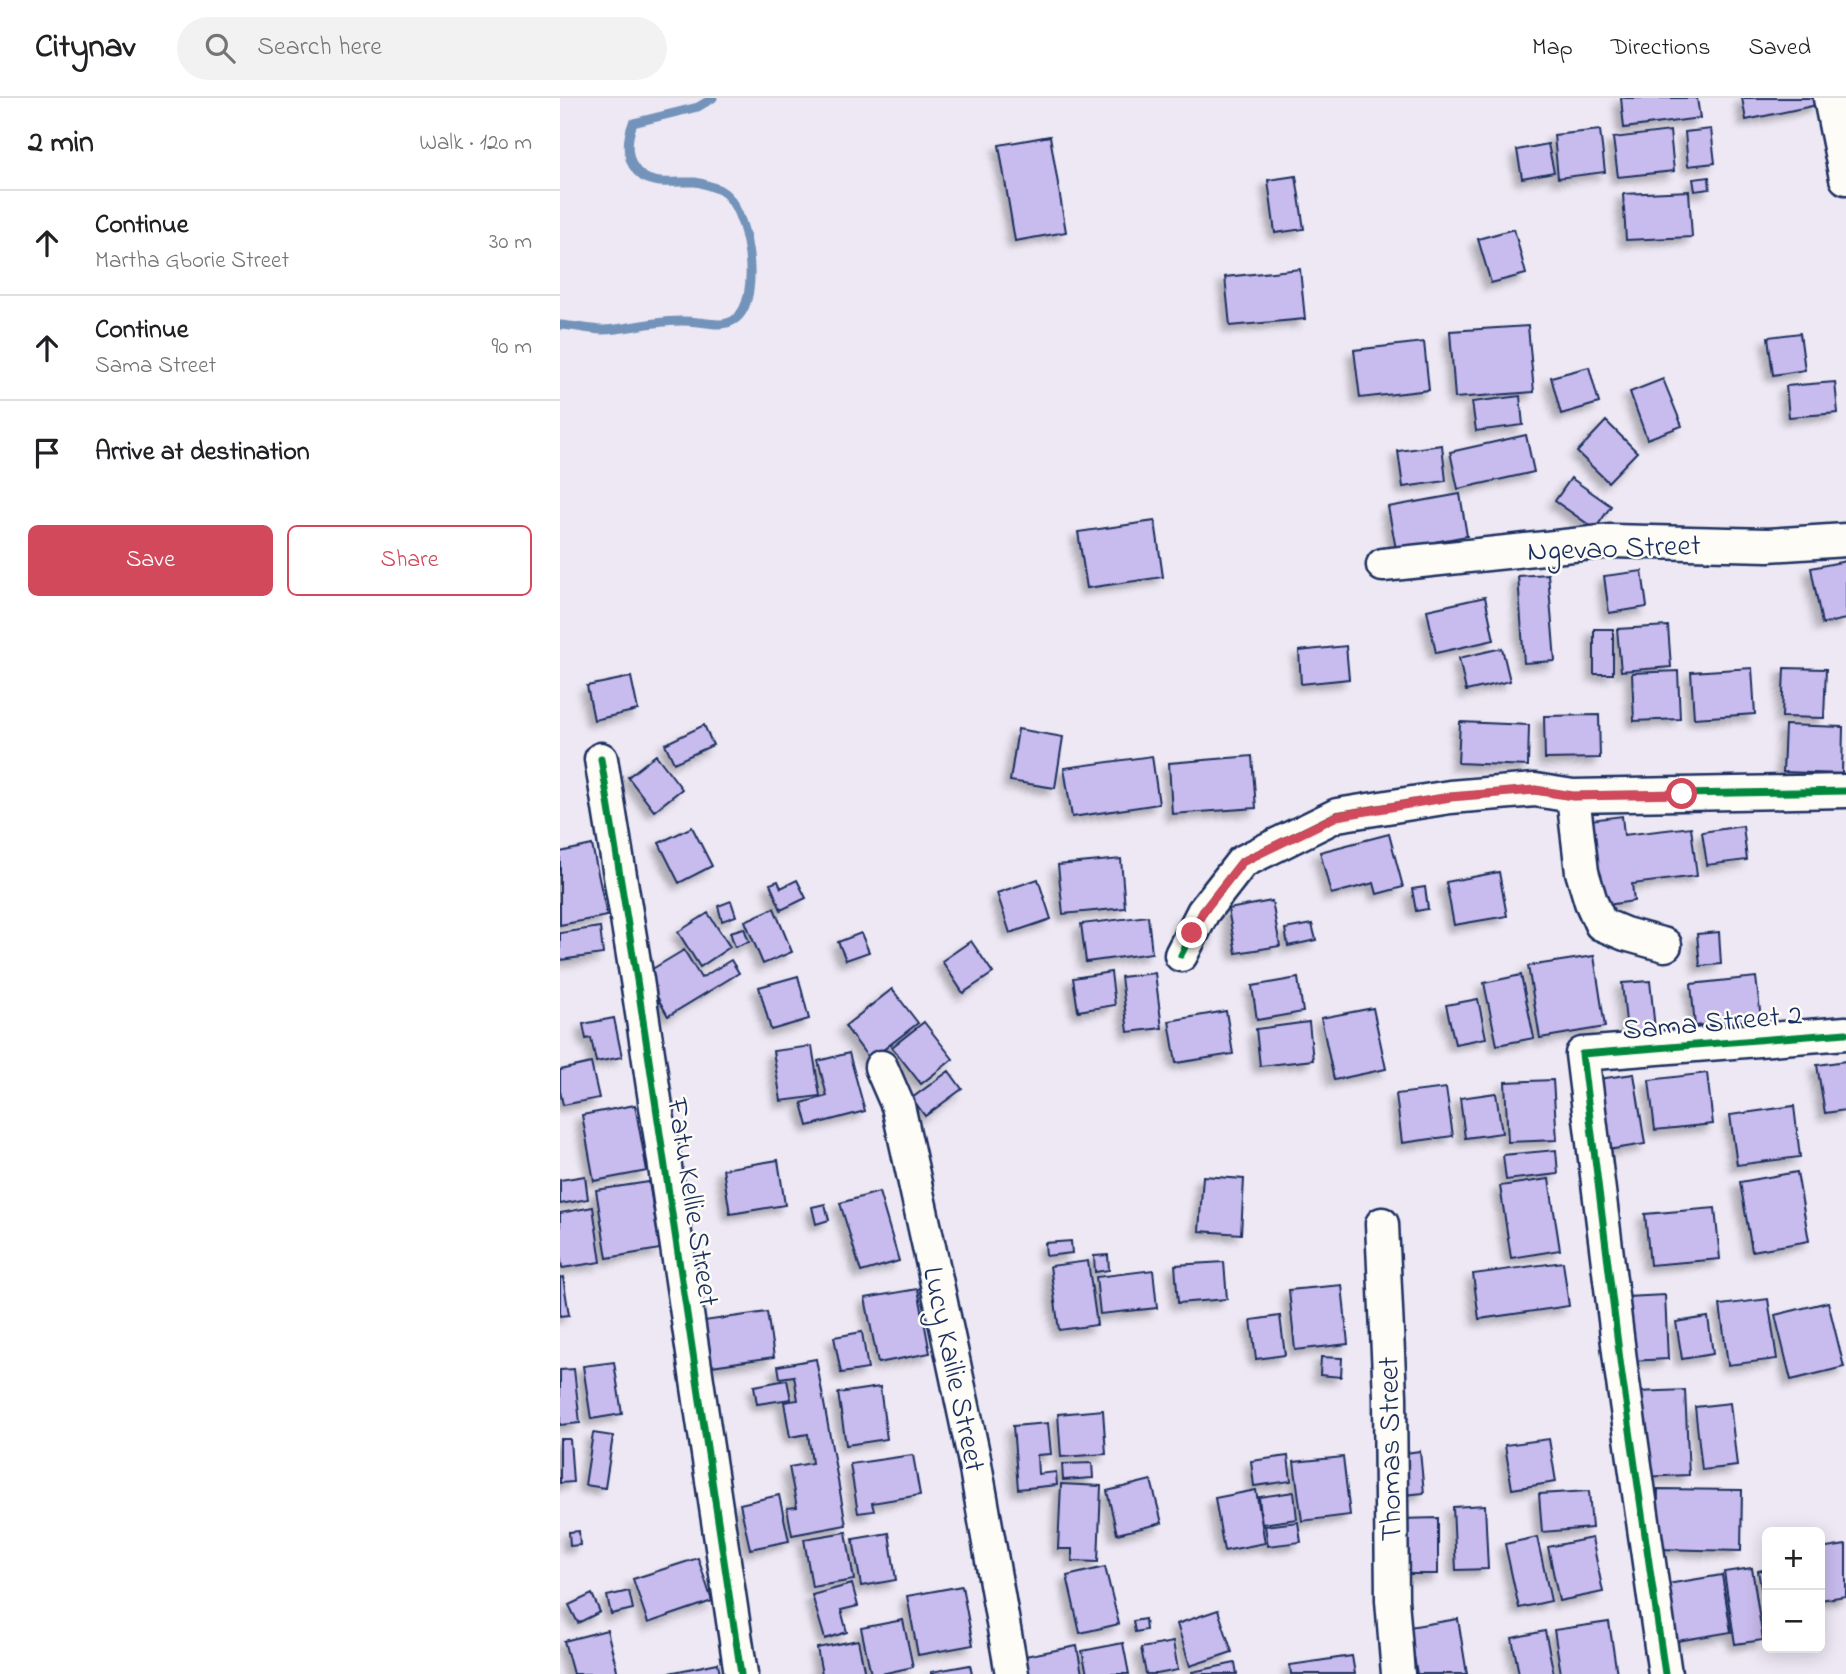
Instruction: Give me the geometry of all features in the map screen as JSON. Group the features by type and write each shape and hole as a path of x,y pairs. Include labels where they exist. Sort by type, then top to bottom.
{"street":[{"path":"1830,98 1846,178"},
{"name":"Ngevao Street","path":"1383,565 1611,541 1768,545 1846,540"},
{"name":"Fatu Kellie Street","path":"601,759 635,966 740,1663"},
{"path":"1181,955 1203,912 1242,862 1337,816 1450,797 1535,790 1573,796 1846,791"},
{"path":"1573,796 1582,872 1601,924 1665,945"},
{"name":"Sama Street 2","path":"1665,1674 1620,1368 1582,1054 1846,1033"},
{"name":"Lucy Kailie Street","path":"881,1068 898,1106 939,1290 974,1458 1012,1674"},
{"name":"Thomas Street","path":"1382,1224 1390,1396 1392,1600 1398,1674"}],"building":[{"path":"1621,98 1697,98 1700,118 1624,128"},
{"path":"1742,98 1815,98 1817,105 1746,120"},
{"path":"1711,129 1715,163 1688,166 1685,132"},
{"path":"1600,130 1605,172 1558,178 1554,135"},
{"path":"1670,131 1674,171 1618,177 1613,138"},
{"path":"1050,136 1066,232 1015,241 999,145"},
{"path":"1548,144 1554,172 1522,178 1517,150"},
{"path":"1296,176 1304,229 1275,233 1268,180"},
{"path":"1709,177 1710,189 1695,191 1693,179"},
{"path":"1689,191 1692,237 1626,240 1623,194"},
{"path":"1514,229 1526,274 1491,283 1478,239"},
{"path":"1300,269 1305,319 1230,326 1225,277"},
{"path":"1528,326 1534,392 1455,398 1450,331"},
{"path":"1800,333 1805,370 1773,375 1768,337"},
{"path":"1424,342 1429,390 1360,398 1354,350"},
{"path":"1589,367 1599,403 1561,414 1551,377"},
{"path":"1663,379 1682,426 1647,439 1630,392"},
{"path":"1835,382 1838,413 1789,417 1786,386"},
{"path":"1520,396 1523,425 1476,431 1472,402"},
{"path":"1606,421 1637,452 1608,482 1577,452"},
{"path":"1526,435 1534,472 1458,489 1450,452"},
{"path":"1442,445 1446,481 1403,487 1398,451"},
{"path":"1571,478 1611,506 1595,529 1555,501"},
{"path":"1460,494 1467,536 1396,549 1388,507"},
{"path":"1155,521 1163,577 1087,588 1078,532"},
{"path":"1846,561 1846,619 1822,624 1811,568"},
{"path":"1642,571 1647,607 1609,613 1604,576"},
{"path":"1548,574 1555,661 1524,663 1518,576"},
{"path":"1485,597 1494,640 1436,653 1427,610"},
{"path":"1668,626 1671,667 1621,671 1617,629"},
{"path":"1594,629 1613,629 1613,674 1594,674"},
{"path":"1346,646 1349,679 1301,684 1299,651"},
{"path":"1502,648 1510,681 1466,691 1459,658"},
{"path":"1752,668 1755,714 1694,718 1691,672"},
{"path":"1784,668 1826,669 1824,718 1782,717"},
{"path":"1678,671 1680,719 1634,721 1632,673"},
{"path":"631,677 638,710 594,720 587,686"},
{"path":"1599,715 1600,758 1545,759 1544,716"},
{"path":"1460,722 1529,725 1528,766 1458,763"},
{"path":"704,725 713,745 674,763 665,744"},
{"path":"1785,725 1843,727 1842,774 1783,772"},
{"path":"1018,729 1063,737 1055,788 1010,781"},
{"path":"656,755 682,789 654,811 628,777"},
{"path":"1152,756 1159,804 1072,817 1064,768"},
{"path":"1252,756 1256,808 1172,814 1169,763"},
{"path":"1622,816 1624,835 1691,827 1697,876 1632,884 1634,901 1600,906 1590,820"},
{"path":"1743,826 1747,860 1707,865 1702,832"},
{"path":"692,827 712,866 679,883 659,843"},
{"path":"1389,834 1403,887 1377,894 1374,883 1331,894 1320,852"},
{"path":"592,845 607,916 560,925 560,852"},
{"path":"1121,859 1125,908 1063,914 1058,865"},
{"path":"1499,872 1507,916 1454,925 1446,882"},
{"path":"1038,879 1051,919 1010,933 997,893"},
{"path":"797,880 806,898 781,910 770,884 778,881 781,888"},
{"path":"1425,887 1428,909 1416,911 1412,889"},
{"path":"731,901 736,916 722,921 718,906"},
{"path":"1272,901 1280,946 1236,953 1228,909"},
{"path":"774,908 792,952 763,964 745,921"},
{"path":"708,913 730,947 700,967 678,932"},
{"path":"1148,916 1152,953 1086,962 1081,924"},
{"path":"1312,924 1316,940 1288,946 1285,929"},
{"path":"600,927 603,954 560,960 560,933"},
{"path":"744,928 749,942 735,947 730,932"},
{"path":"1719,932 1721,964 1700,966 1697,934"},
{"path":"861,933 869,952 846,960 838,942"},
{"path":"971,941 993,973 963,993 942,961"},
{"path":"684,950 701,978 731,960 739,973 668,1016 644,974"},
{"path":"1594,956 1605,1027 1540,1038 1528,966"},
{"path":"1111,972 1115,1005 1078,1011 1073,978"},
{"path":"1155,973 1162,1028 1128,1032 1121,977"},
{"path":"1521,975 1534,1038 1497,1045 1484,983"},
{"path":"798,976 809,1019 771,1030 759,987"},
{"path":"1756,977 1761,1019 1695,1026 1691,984"},
{"path":"1298,978 1303,1012 1257,1020 1252,986"},
{"path":"1650,981 1655,1029 1627,1032 1622,983"},
{"path":"892,989 918,1023 870,1060 845,1026"},
{"path":"1478,999 1486,1038 1455,1044 1446,1005"},
{"path":"1373,1008 1386,1069 1334,1080 1321,1018"},
{"path":"1226,1011 1233,1054 1176,1063 1169,1021"},
{"path":"614,1018 622,1057 596,1062 591,1038 586,1039 583,1024"},
{"path":"924,1022 953,1059 921,1084 892,1047"},
{"path":"1309,1022 1313,1060 1260,1066 1256,1029"},
{"path":"812,1046 820,1096 781,1101 773,1051"},
{"path":"849,1053 865,1111 808,1126 802,1103 827,1096 818,1061"},
{"path":"1846,1061 1846,1110 1825,1113 1817,1065"},
{"path":"591,1063 599,1098 563,1105 560,1070"},
{"path":"949,1071 962,1089 925,1116 912,1098"},
{"path":"1707,1073 1713,1124 1655,1130 1649,1080"},
{"path":"1634,1074 1645,1144 1601,1151 1591,1080"},
{"path":"1553,1080 1557,1140 1508,1142 1505,1082"},
{"path":"1446,1088 1453,1136 1402,1143 1396,1094"},
{"path":"1496,1093 1502,1133 1465,1138 1460,1098"},
{"path":"635,1105 647,1171 594,1181 582,1115"},
{"path":"1794,1106 1800,1157 1737,1165 1730,1115"},
{"path":"1556,1150 1558,1174 1506,1180 1503,1155"},
{"path":"778,1160 785,1205 730,1214 723,1169"},
{"path":"1797,1172 1809,1241 1752,1251 1740,1182"},
{"path":"585,1176 588,1199 560,1204 560,1180"},
{"path":"1203,1176 1244,1179 1241,1234 1199,1231"},
{"path":"1549,1179 1560,1250 1511,1258 1500,1186"},
{"path":"649,1182 660,1249 607,1258 596,1190"},
{"path":"879,1192 899,1261 861,1272 840,1203"},
{"path":"825,1204 829,1220 816,1224 812,1207"},
{"path":"593,1207 601,1262 562,1268 560,1213"},
{"path":"1715,1208 1720,1259 1650,1265 1645,1214"},
{"path":"1071,1241 1072,1253 1046,1256 1045,1243"},
{"path":"1108,1255 1109,1270 1095,1272 1094,1256"},
{"path":"1088,1261 1097,1325 1059,1330 1050,1266"},
{"path":"1224,1262 1227,1299 1178,1303 1175,1265"},
{"path":"1563,1262 1569,1306 1479,1319 1473,1274"},
{"path":"1153,1270 1157,1308 1100,1314 1096,1277"},
{"path":"563,1277 569,1315 560,1316 560,1278"},
{"path":"1342,1285 1348,1344 1295,1350 1289,1290"},
{"path":"918,1289 930,1353 878,1363 865,1298"},
{"path":"1665,1295 1668,1359 1629,1361 1626,1297"},
{"path":"1768,1299 1777,1359 1728,1365 1720,1305"},
{"path":"1828,1302 1844,1367 1791,1380 1775,1315"},
{"path":"767,1312 774,1357 711,1366 704,1321"},
{"path":"1280,1316 1285,1355 1256,1359 1251,1320"},
{"path":"1708,1317 1713,1354 1682,1359 1676,1322"},
{"path":"862,1332 868,1369 841,1373 834,1337"},
{"path":"1321,1357 1342,1358 1341,1377 1320,1375"},
{"path":"816,1359 846,1525 792,1535 787,1508 797,1507 789,1467 812,1463 808,1434 790,1437 784,1402 798,1400 794,1376 780,1378 778,1366"},
{"path":"614,1362 622,1414 591,1419 583,1366"},
{"path":"574,1369 580,1423 560,1425 560,1370"},
{"path":"787,1380 791,1399 757,1404 754,1386"},
{"path":"880,1387 887,1439 846,1445 838,1393"},
{"path":"1685,1390 1689,1475 1640,1477 1637,1392"},
{"path":"1730,1403 1737,1466 1702,1470 1695,1407"},
{"path":"1103,1410 1106,1454 1061,1457 1058,1414"},
{"path":"1048,1423 1051,1454 1037,1455 1038,1474 1056,1472 1057,1485 1018,1489 1013,1426"},
{"path":"593,1433 613,1436 605,1488 585,1485"},
{"path":"560,1439 570,1439 573,1482 560,1483"},
{"path":"1549,1439 1556,1482 1512,1489 1505,1445"},
{"path":"1420,1451 1424,1493 1403,1495 1398,1454"},
{"path":"913,1455 920,1495 872,1503 874,1511 858,1513 850,1464"},
{"path":"1288,1456 1291,1481 1254,1486 1251,1461"},
{"path":"1343,1457 1350,1515 1302,1521 1294,1462"},
{"path":"1092,1463 1093,1478 1063,1480 1062,1464"},
{"path":"1151,1480 1162,1523 1117,1534 1107,1491"},
{"path":"1061,1484 1101,1486 1098,1562 1072,1561 1072,1549 1058,1549"},
{"path":"1658,1489 1742,1490 1741,1551 1657,1549"},
{"path":"1256,1490 1265,1543 1224,1551 1215,1498"},
{"path":"1589,1491 1592,1528 1542,1532 1539,1494"},
{"path":"1294,1492 1297,1519 1262,1524 1259,1497"},
{"path":"779,1495 789,1541 750,1549 740,1504"},
{"path":"1485,1505 1488,1569 1456,1570 1453,1507"},
{"path":"1438,1518 1438,1574 1399,1574 1399,1519"},
{"path":"1298,1522 1301,1542 1268,1546 1265,1526"},
{"path":"579,1531 580,1545 570,1546 569,1532"},
{"path":"846,1532 854,1580 812,1587 804,1539"},
{"path":"889,1533 896,1580 861,1586 853,1539"},
{"path":"1537,1537 1551,1601 1519,1608 1505,1544"},
{"path":"1592,1538 1603,1592 1559,1601 1548,1547"},
{"path":"1846,1545 1846,1596 1825,1599 1825,1548"},
{"path":"698,1558 712,1601 648,1623 633,1579"},
{"path":"1105,1567 1119,1624 1080,1633 1067,1576"},
{"path":"1752,1568 1762,1640 1735,1644 1724,1572"},
{"path":"1762,1570 1762,1593 1758,1571"},
{"path":"1722,1575 1731,1632 1665,1643 1655,1586"},
{"path":"852,1584 858,1606 841,1610 847,1632 825,1639 812,1595"},
{"path":"962,1586 973,1645 918,1655 907,1596"},
{"path":"629,1591 633,1609 611,1614 607,1596"},
{"path":"592,1594 600,1612 578,1623 569,1605"},
{"path":"1218,1610 1232,1652 1190,1666 1177,1624"},
{"path":"1145,1619 1146,1630 1135,1632 1133,1621"},
{"path":"1458,1619 1467,1674 1417,1674 1409,1627"},
{"path":"903,1620 913,1667 871,1674 861,1628"},
{"path":"1609,1622 1617,1674 1561,1674 1554,1630"},
{"path":"607,1630 618,1674 573,1674 564,1641"},
{"path":"1545,1631 1554,1674 1519,1674 1512,1638"},
{"path":"858,1640 865,1674 822,1674 817,1648"},
{"path":"1173,1642 1178,1670 1146,1674 1141,1648"},
{"path":"1123,1643 1129,1674 1087,1674 1082,1651"},
{"path":"1077,1646 1082,1674 1029,1674 1025,1656"},
{"path":"1352,1656 1355,1674 1291,1674 1290,1665"},
{"path":"718,1663 720,1674 664,1674"},
{"path":"1235,1663 1237,1674 1192,1672"},
{"path":"970,1665 972,1674 931,1674 931,1672"}],"waterway":[{"path":"560,325 602,330 676,321 721,324 734,320 743,310 748,294 749,253 745,232 730,199 720,190 701,183 648,179 636,171 628,151 633,123 698,107 713,98"}],"cycle path":[{"path":"601,759 637,980 741,1674"},
{"path":"1181,955 1203,912 1242,862 1337,815 1450,797 1535,790 1573,796 1846,791"},
{"path":"1665,1674 1621,1368 1582,1054 1846,1033"}],"route":[{"path":"1192,933 1203,912 1242,862 1337,816 1450,797 1535,790 1573,796 1682,794"}]}
